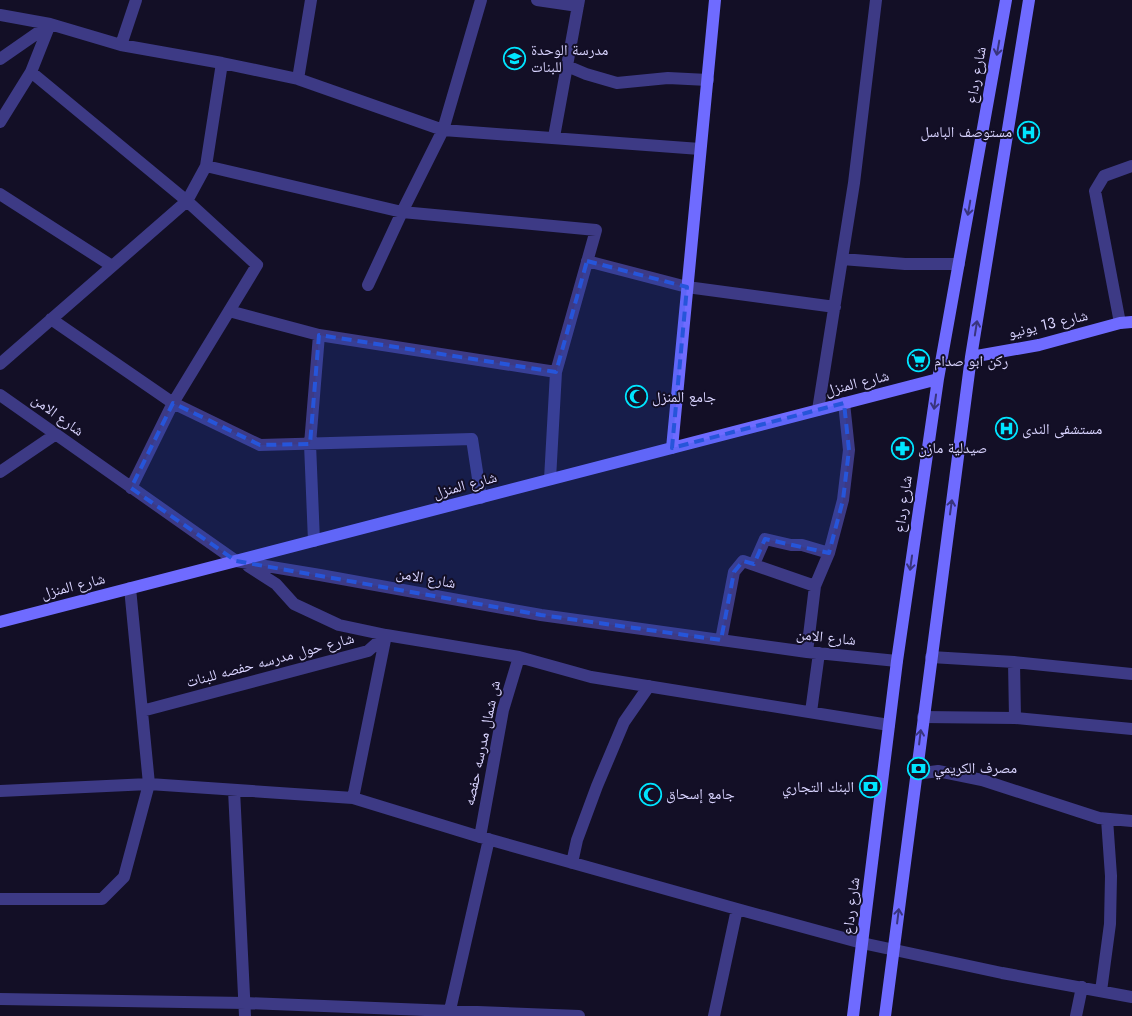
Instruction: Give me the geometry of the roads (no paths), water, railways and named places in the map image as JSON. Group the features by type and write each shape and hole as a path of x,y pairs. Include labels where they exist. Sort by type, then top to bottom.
{"main road":[{"path":"672,448 715,0"},
{"name":"شارع رداع","path":"853,1016 897,661 938,379 1006,0"},
{"path":"885,1016 971,357 1029,0"},
{"name":"شارع 13 يونيو","path":"971,357 1039,345 1126,322"},
{"name":"شارع المنزل","path":"0,622 239,562 938,379"}],"street":[{"path":"122,45 136,0"},
{"path":"298,79 311,0"},
{"path":"368,285 443,130 481,0"},
{"path":"537,0 578,3 554,137"},
{"path":"818,410 854,183 876,0"},
{"path":"0,16 50,24 122,45 298,79 443,130 700,148"},
{"path":"0,59 50,24"},
{"path":"0,122 31,72 50,24"},
{"path":"0,364 187,201 206,166 222,63"},
{"path":"567,66 616,83 668,78 708,80"},
{"path":"31,72 187,201 257,265 174,403 131,488"},
{"path":"206,166 402,212 596,230 556,372 550,480"},
{"path":"1126,322 1095,191 1104,176 1132,166"},
{"path":"0,194 112,266"},
{"path":"842,259 905,264 959,264"},
{"path":"587,262 688,287 835,307"},
{"path":"229,312 319,335 556,372"},
{"path":"51,319 174,403 260,445 472,439 480,498"},
{"path":"314,541 310,444 319,335"},
{"name":"شارع الامن","path":"0,394 131,488 239,562 320,574 541,615 813,652 897,661"},
{"path":"811,712 815,586 829,553 843,500 849,450 844,404"},
{"path":"0,472 56,434"},
{"path":"754,564 765,539 791,546 802,545 829,553"},
{"path":"721,640 734,572 743,561 815,586"},
{"path":"239,562 276,584 294,604 339,625 386,635 519,657 591,677 889,725"},
{"path":"0,899 102,899 124,877 148,784 130,588"},
{"path":"353,798 386,635"},
{"name":"شارع حول مدرسه حفصه للبنات","path":"142,711 368,651 386,635"},
{"name":"ش شمال مدرسه حفصه","path":"450,1010 484,838 503,710 519,657"},
{"path":"931,657 1014,662 1132,674"},
{"path":"1014,662 1015,718"},
{"path":"572,863 577,840 620,731 624,722 649,686"},
{"path":"923,716 1015,718 1132,730"},
{"path":"916,774 938,771 982,780 1099,818 1132,820"},
{"path":"0,791 148,784 353,798 484,838 736,910 893,950 1002,973 1132,997"},
{"path":"234,790 245,1016"},
{"path":"1101,991 1110,911 1111,876 1107,819"},
{"path":"714,1016 736,910"},
{"path":"1076,1016 1082,988"},
{"path":"0,1000 245,1002 579,1016"}],"place":[{"name":"مدرسة الوحدة للبنات","path":"515,59"},
{"name":"مستوصف الباسل","path":"1028,132"},
{"name":"ركن ابو صدام","path":"918,361"},
{"name":"جامع المنزل","path":"636,397"},
{"name":"مستشفى الندى","path":"1006,429"},
{"name":"صيدلية مازن","path":"902,448"},
{"name":"مصرف الكريمي","path":"918,768"},
{"name":"البنك التجاري","path":"870,787"},
{"name":"جامع إسحاق","path":"650,794"}]}
